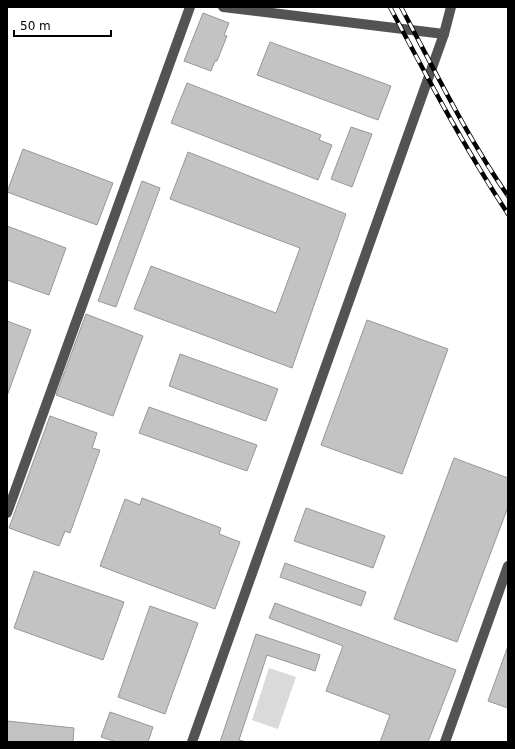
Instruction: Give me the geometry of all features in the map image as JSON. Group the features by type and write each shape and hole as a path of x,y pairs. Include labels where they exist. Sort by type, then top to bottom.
{"street":[{"path":"7,513 190,7"},
{"path":"223,7 444,34"},
{"path":"192,742 444,34 451,7"},
{"path":"445,742 508,566"}],"shaded area":[{"path":"269,668 296,677 278,729 252,720"}],"building":[{"path":"203,13 229,23 224,35 227,36 217,61 215,61 211,71 184,61"},
{"path":"270,42 391,86 378,120 257,75"},
{"path":"187,83 321,135 319,140 332,145 318,180 171,123"},
{"path":"351,127 372,134 352,187 331,179"},
{"path":"23,149 113,183 97,225 7,192"},
{"path":"188,152 346,214 292,368 134,309 151,266 276,313 300,248 170,199"},
{"path":"142,181 160,188 116,307 98,301"},
{"path":"7,226 66,248 49,295 7,280"},
{"path":"86,314 143,336 113,416 56,395"},
{"path":"367,320 448,349 402,474 321,445"},
{"path":"7,321 31,330 7,396"},
{"path":"180,354 278,389 266,421 169,386"},
{"path":"149,407 257,445 247,471 139,433"},
{"path":"50,416 97,433 92,448 100,450 70,533 65,531 59,546 9,528"},
{"path":"454,458 508,478 508,507 457,642 394,619"},
{"path":"142,498 221,528 219,534 240,542 215,609 100,566 125,499 140,505"},
{"path":"306,508 385,536 373,568 294,541"},
{"path":"285,563 366,592 361,606 280,577"},
{"path":"34,571 124,602 103,660 14,628"},
{"path":"275,603 456,670 428,742 380,742 390,715 326,691 343,646 269,618"},
{"path":"150,606 198,623 165,714 118,697"},
{"path":"256,634 320,655 315,671 267,655 239,740 247,742 220,742"},
{"path":"508,646 508,708 488,701"},
{"path":"110,712 153,727 148,742 117,742 101,737"},
{"path":"7,721 74,728 73,742 7,742"}],"railway":[{"path":"390,7 461,138 508,214"},
{"path":"401,7 465,127 508,196"}]}
